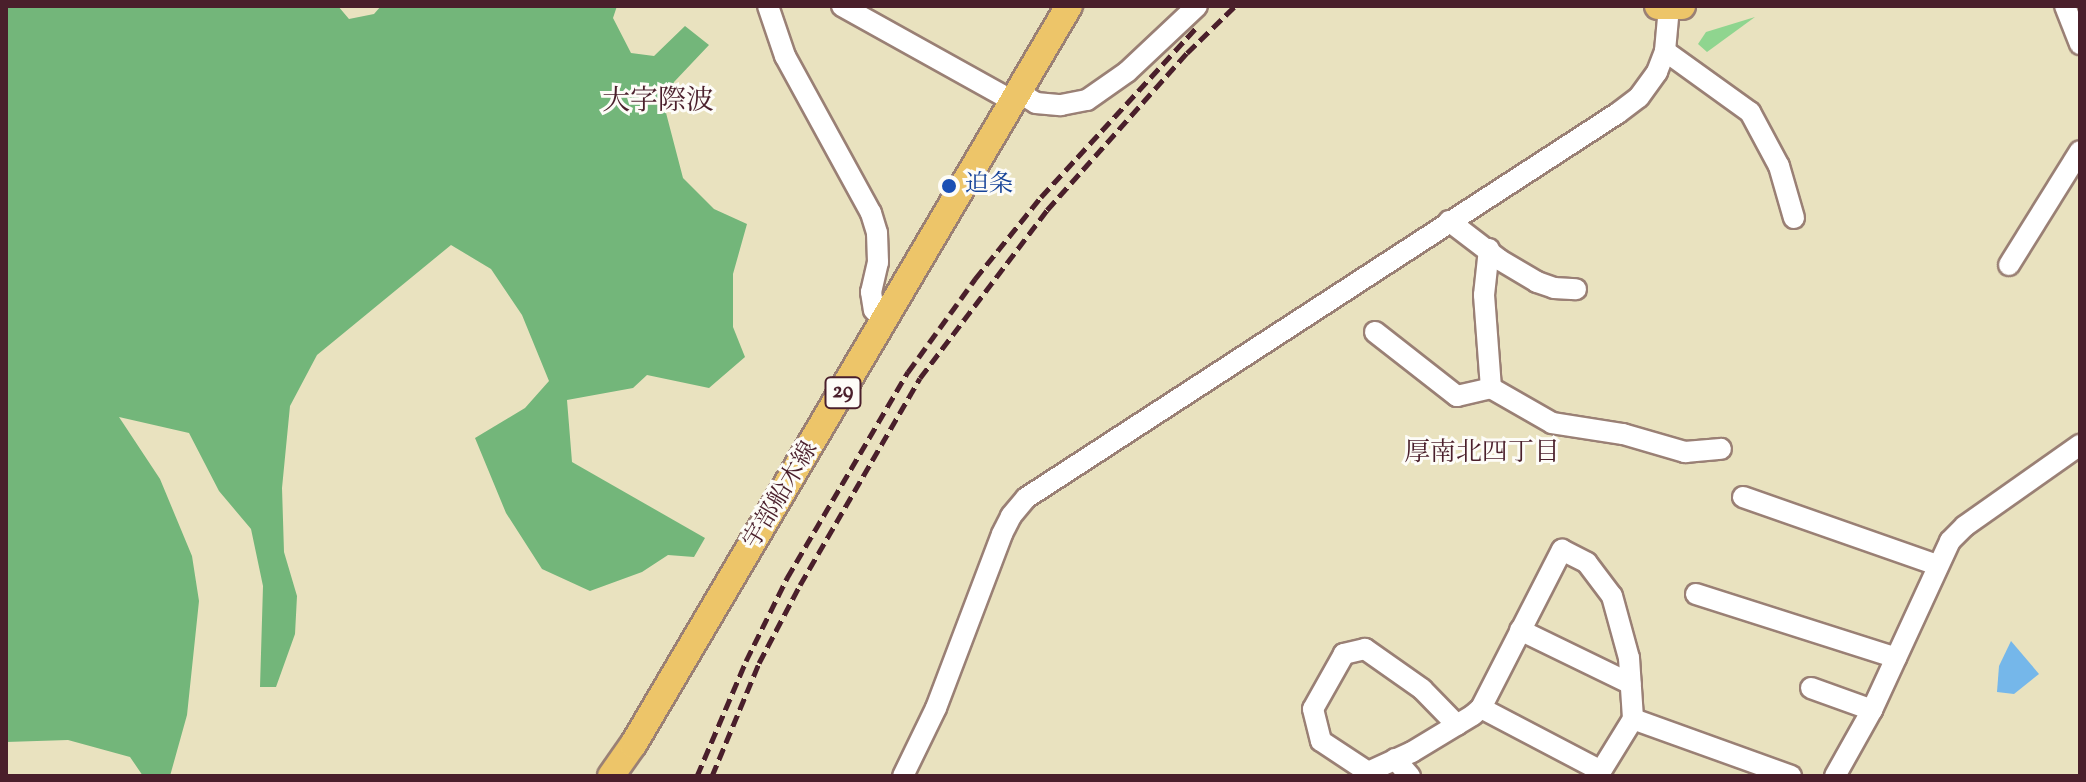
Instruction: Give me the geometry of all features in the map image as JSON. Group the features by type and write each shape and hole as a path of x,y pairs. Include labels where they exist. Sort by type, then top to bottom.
{"main road":[{"name":"宇部船木線","path":"611,776 642,732 1069,6"}],"street":[{"path":"768,6 785,56 871,213 877,233 878,262 871,292 874,310 885,321"},
{"path":"842,6 1015,97 1061,105 1087,100 1127,72 1197,6"},
{"path":"903,776 972,621 1002,534 1011,516 1026,498 1639,97 1657,72 1665,51 1670,6"},
{"path":"2065,6 2080,44"},
{"path":"1665,51 1750,112 1779,166 1794,218"},
{"path":"2009,265 2080,151"},
{"path":"1449,221 1537,282 1554,288 1576,289"},
{"path":"1489,249 1484,295 1491,388"},
{"path":"1375,332 1457,396 1491,388 1552,423 1623,434 1685,452 1721,449"},
{"path":"1835,776 1872,710 1950,541 1965,526 2080,445"},
{"path":"1743,497 1937,565"},
{"path":"1457,725 1422,689 1365,649 1344,654 1313,709 1321,741 1368,772 1395,759 1457,725 1481,708 1562,550 1587,563 1612,596 1629,658 1631,684 1633,719 1600,774 1481,708"},
{"path":"1696,594 1896,658"},
{"path":"1520,630 1631,684"},
{"path":"1811,688 1872,710"},
{"path":"1633,719 1791,776"},
{"path":"1395,759 1410,776"}],"green space":[{"path":"6,6 338,6 349,19 374,14 381,6 617,6 613,18 631,53 654,56 685,26 709,45 674,82 665,109 683,178 714,209 747,224 733,274 733,327 745,357 709,388 647,375 633,388 567,400 572,462 705,538 694,557 668,555 642,572 590,591 542,569 506,513 475,438 525,408 549,381 522,315 491,269 451,245 317,355 290,406 282,488 284,552 297,596 295,634 276,687 260,687 263,586 251,529 219,491 189,433 119,417 160,479 192,556 199,601 187,715 170,776 143,776 130,757 68,740 6,742"},
{"path":"1755,17 1707,52 1698,44 1706,32"}],"water":[{"path":"2011,641 2039,674 2014,694 1997,692 1999,666"}],"railway":[{"path":"712,776 759,663 800,585 920,378 1047,210 1187,53 1235,6"},
{"path":"697,776 746,661 787,578 908,372 975,279 1041,197 1197,27"}],"place":[{"name":"迫条","path":"949,186"}],"district":[{"name":"大字際波","path":"658,102"},
{"name":"厚南北四丁目","path":"1482,454"}]}
